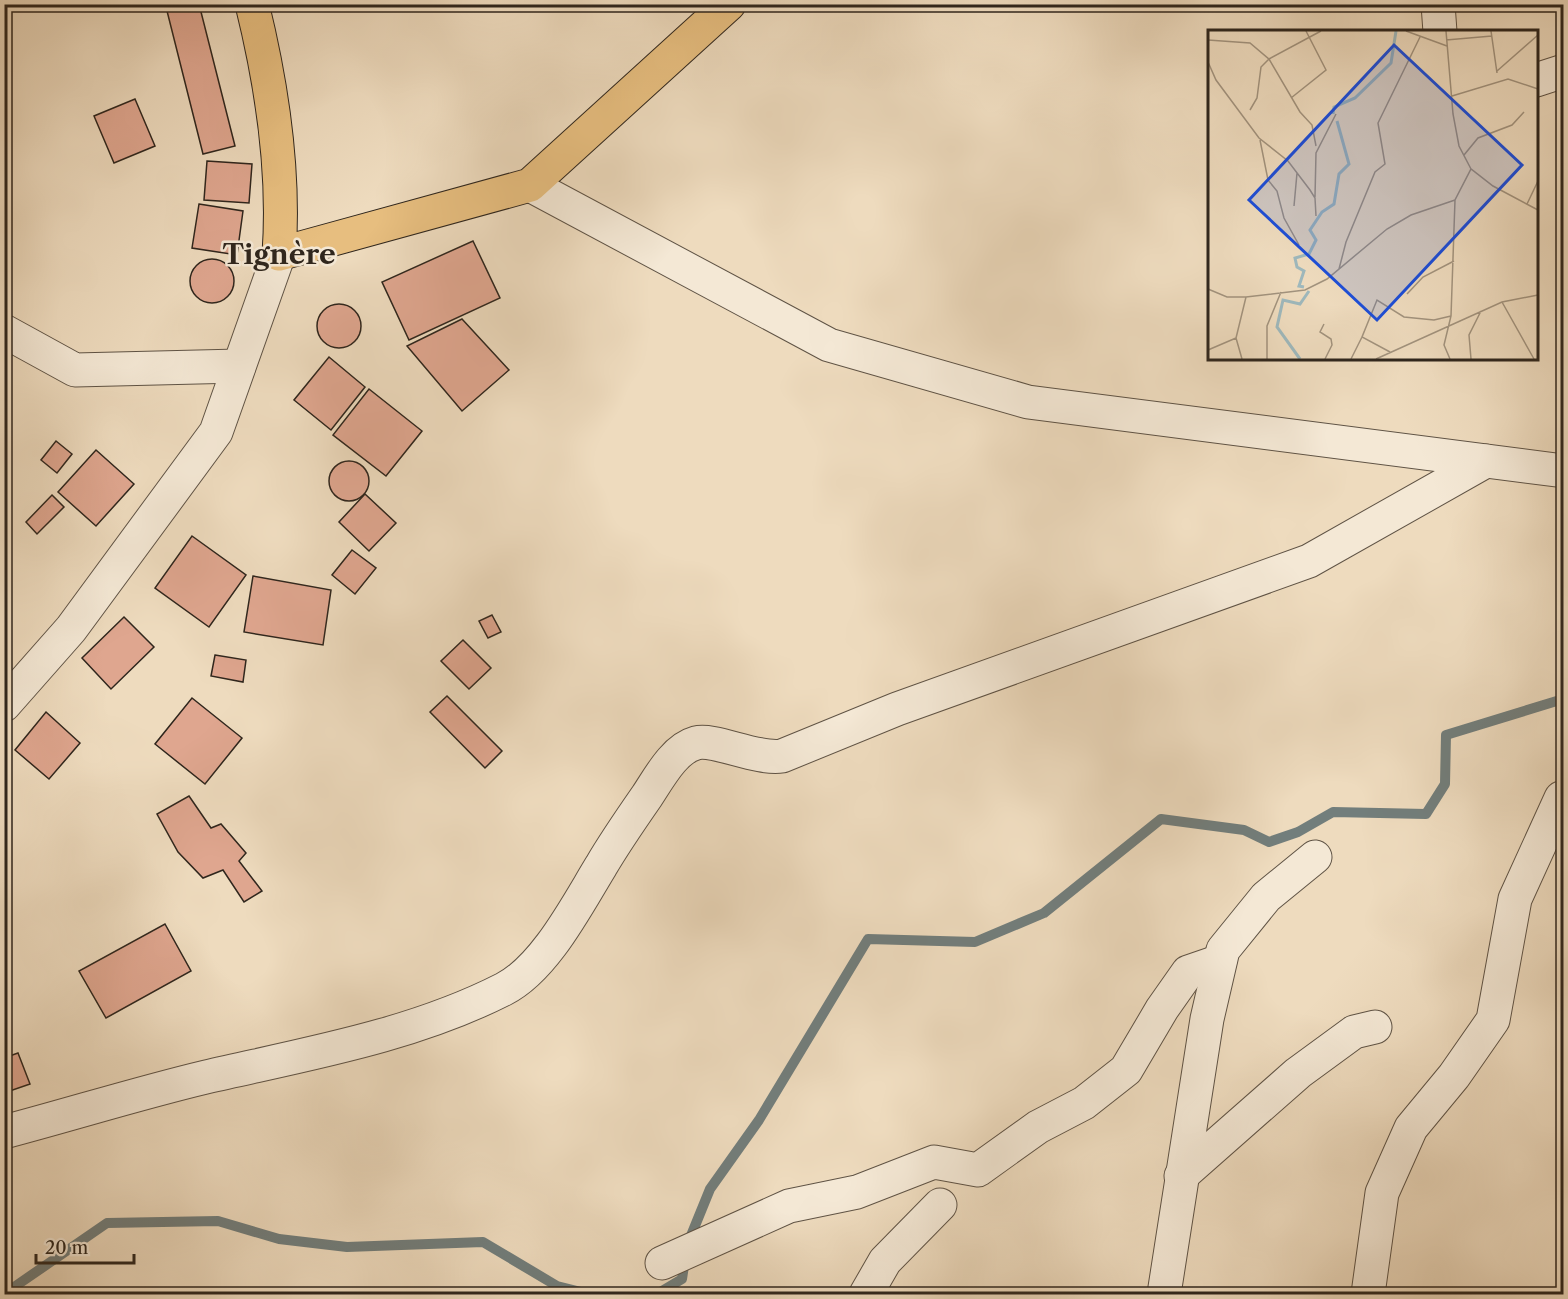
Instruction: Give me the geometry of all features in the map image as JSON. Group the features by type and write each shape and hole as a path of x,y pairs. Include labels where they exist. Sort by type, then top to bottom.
{"main road":[{"path":"252,4 263,47 277,146 282,216 279,254 530,185 729,4"}],"street":[{"path":"1438,4 1440,30"},
{"path":"1538,79 1563,71"},
{"path":"530,185 829,345 1028,402 1563,471"},
{"path":"4,705 72,629 216,432 279,254"},
{"path":"4,331 75,370 239,366"},
{"path":"4,1132 201,1078 395,1031 504,990 519,981 536,963 573,912 664,770 687,746 704,742 771,757 782,756 897,709 1310,561 1486,461"},
{"path":"1368,1294 1382,1193 1411,1128 1454,1076 1493,1020 1515,899 1561,798"},
{"path":"1164,1294 1207,1019 1223,950 1266,897 1315,857"},
{"path":"662,1263 789,1206 857,1192 933,1162 978,1170 1038,1127 1084,1103 1126,1070 1162,1009 1188,972 1220,961"},
{"path":"1181,1176 1298,1073 1354,1032 1375,1027"},
{"path":"866,1294 885,1261 940,1205"}],"building":[{"path":"174,4 199,4 235,146 203,154 166,7"},
{"path":"135,99 155,146 114,163 94,116"},
{"path":"207,161 252,164 249,203 204,200"},
{"path":"199,204 243,211 237,255 192,248"},
{"path":"473,241 500,298 409,340 382,282"},
{"path":"212,259 221,260 228,265 233,272 233,290 228,297 221,302 212,303 203,302 196,297 191,290 190,281 191,272 196,265 203,260"},
{"path":"339,304 354,311 361,326 354,341 339,348 324,341 317,326 324,311"},
{"path":"462,319 509,370 462,411 407,346"},
{"path":"329,357 365,387 331,430 294,400"},
{"path":"369,389 422,431 386,476 333,435"},
{"path":"56,441 72,454 57,473 41,460"},
{"path":"96,450 134,484 96,526 58,492"},
{"path":"349,461 357,462 363,467 368,473 368,489 363,495 357,500 349,501 341,500 335,495 330,489 329,481 330,473 335,467 341,462"},
{"path":"365,494 396,523 369,551 339,522"},
{"path":"52,495 64,507 37,534 26,522"},
{"path":"192,536 246,575 209,627 155,588"},
{"path":"352,550 376,568 355,594 332,575"},
{"path":"253,576 331,590 323,645 244,632"},
{"path":"492,615 501,632 488,638 479,621"},
{"path":"124,617 154,647 111,689 82,658"},
{"path":"463,640 491,668 469,689 441,661"},
{"path":"215,655 246,660 243,682 211,676"},
{"path":"447,696 502,751 485,768 430,712"},
{"path":"192,698 242,738 205,784 155,744"},
{"path":"46,712 80,743 49,779 15,750"},
{"path":"189,796 211,828 221,824 246,853 239,861 262,891 244,902 223,870 203,878 178,852 157,814"},
{"path":"165,924 191,971 106,1018 79,971"},
{"path":"18,1053 30,1084 4,1093 4,1058"}],"waterway":[{"path":"688,1243 710,1189 759,1120 868,939 975,942 1044,913 1161,819 1244,830 1269,842 1298,832 1333,812 1426,814 1445,784 1446,735 1560,700 1564,702"},
{"path":"4,1294 107,1223 218,1221 279,1239 347,1247 483,1242 557,1286 589,1294"},
{"path":"657,1294 682,1279 685,1259"}],"district":[{"name":"Tignère","path":"279,254"}]}
